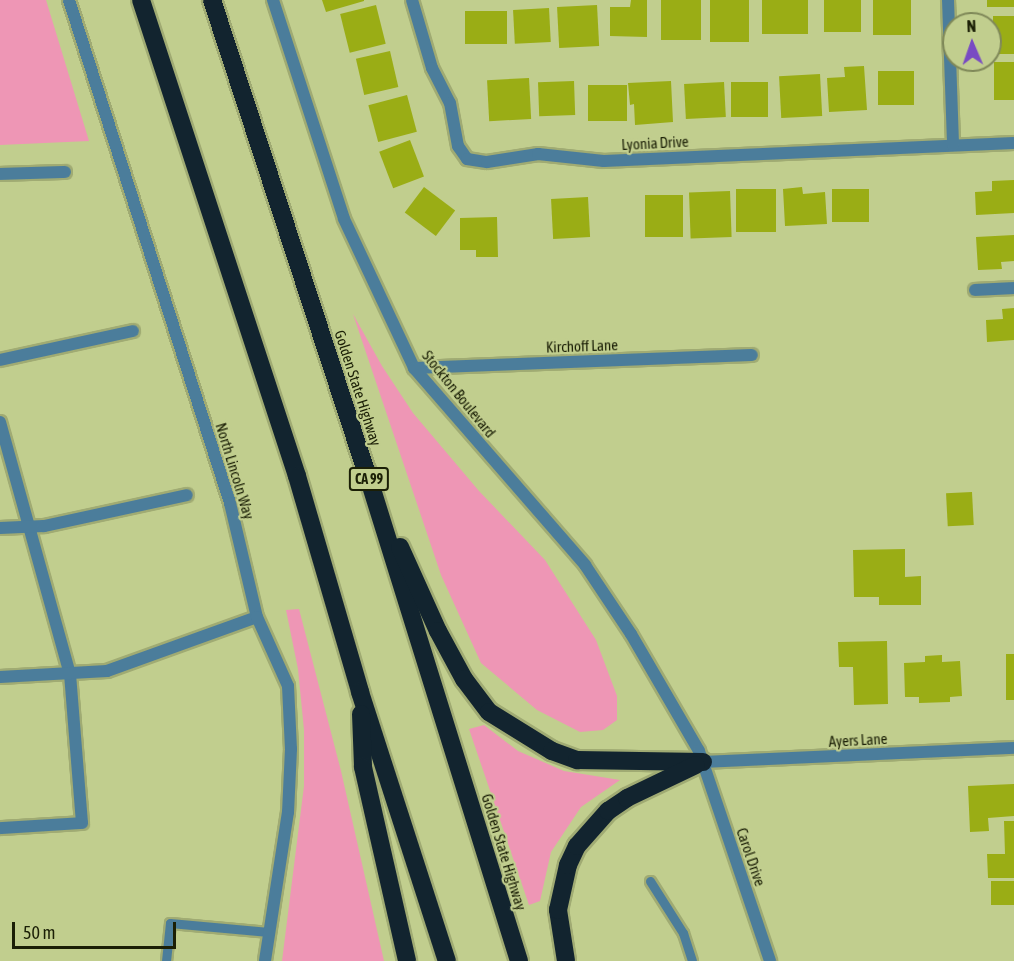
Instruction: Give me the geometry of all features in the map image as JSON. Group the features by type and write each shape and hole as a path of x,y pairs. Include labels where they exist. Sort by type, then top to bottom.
{"highway":[{"path":"141,0 297,476 360,692 447,961"},
{"name":"Golden State Highway","path":"212,0 366,470 519,961"},
{"path":"366,470 438,631 464,679 489,712 544,747 577,760 703,762"},
{"path":"360,692 363,767 407,961"},
{"path":"566,961 558,910 568,866 577,846 608,811 627,798 703,762"}],"street":[{"name":"North Lincoln Way","path":"69,0 230,503 257,617 288,686 291,749 288,812 265,961"},
{"name":"Stockton Boulevard","path":"273,0 344,219 414,368 585,565 631,634 699,751 703,762"},
{"name":"Lyonia Drive","path":"412,0 432,68 450,103 458,146 467,159 487,162 538,154 604,161 1014,143"},
{"path":"948,0 953,145"},
{"path":"0,174 65,172"},
{"path":"975,290 1014,288"},
{"path":"0,360 132,331"},
{"name":"Kirchoff Lane","path":"414,368 752,354"},
{"path":"0,422 70,674 82,824 0,828"},
{"path":"0,528 30,528 187,495"},
{"path":"0,677 107,671 257,617"},
{"name":"Ayers Lane","path":"703,762 1014,748"},
{"name":"Carol Drive","path":"703,762 770,961"}],"lane":[{"path":"650,881 683,933 692,961"},
{"path":"166,961 170,924 269,932"}],"shaded area":[{"path":"0,0 46,0 89,141 0,145"},
{"path":"353,314 382,366 413,413 479,491 545,560 596,640 617,696 617,720 603,730 580,732 537,710 481,663 441,575"},
{"path":"299,609 341,771 384,961 282,961 304,786 304,730 298,669 286,610"},
{"path":"484,725 518,751 564,771 620,780 581,807 551,852 540,901 529,905 469,729"}],"building":[{"path":"322,0 364,0 364,1 326,12"},
{"path":"631,0 647,0 647,37 610,36 610,7 630,7"},
{"path":"661,0 701,0 701,40 661,40"},
{"path":"710,0 749,0 749,42 710,42"},
{"path":"762,0 808,0 808,34 762,34"},
{"path":"824,0 861,0 861,32 824,32"},
{"path":"873,0 911,0 911,35 873,35"},
{"path":"987,0 1014,0 1014,7 987,7"},
{"path":"376,5 386,44 350,53 340,14"},
{"path":"597,5 599,46 559,48 557,7"},
{"path":"549,8 551,42 515,44 513,10"},
{"path":"465,11 507,11 507,44 465,44"},
{"path":"1002,16 1014,16 1014,54 1002,54"},
{"path":"390,51 398,87 364,95 356,59"},
{"path":"1002,62 1014,62 1014,100 994,100 994,72 1002,72"},
{"path":"864,66 867,110 829,112 827,78 845,77 844,67"},
{"path":"878,71 914,71 914,105 878,105"},
{"path":"820,74 822,116 781,118 779,76"},
{"path":"529,78 531,119 489,121 487,80"},
{"path":"574,81 575,115 539,116 538,82"},
{"path":"671,81 673,122 635,125 634,104 630,105 628,83"},
{"path":"724,82 726,117 686,119 684,84"},
{"path":"731,82 768,82 768,117 731,117"},
{"path":"588,85 627,85 627,121 588,121"},
{"path":"407,95 417,132 378,142 368,105"},
{"path":"410,140 424,176 393,188 379,152"},
{"path":"1014,180 1014,213 976,215 975,192 992,191 992,181"},
{"path":"424,187 455,210 436,236 405,213"},
{"path":"802,187 803,194 825,192 827,224 785,226 783,189"},
{"path":"736,189 776,189 776,232 736,232"},
{"path":"832,189 869,189 869,222 832,222"},
{"path":"730,191 732,237 691,238 689,192"},
{"path":"645,195 683,195 683,237 645,237"},
{"path":"588,197 590,237 553,239 551,199"},
{"path":"497,217 498,257 476,257 476,250 460,250 460,218"},
{"path":"1014,235 1014,261 1001,262 1002,269 978,270 976,237"},
{"path":"1014,308 1014,340 987,342 986,320 1003,319 1002,309"},
{"path":"972,492 974,525 948,526 946,493"},
{"path":"905,549 905,577 921,576 921,605 879,605 879,597 854,597 853,550"},
{"path":"887,641 888,704 854,705 853,667 839,667 838,642"},
{"path":"1006,654 1014,654 1014,700 1006,700"},
{"path":"942,655 942,662 960,661 962,696 950,697 950,702 919,703 919,697 905,697 904,663 925,662 925,656"},
{"path":"1014,784 1014,816 988,818 989,831 970,832 968,786"},
{"path":"1004,821 1014,821 1014,878 988,878 987,854 1005,854"},
{"path":"991,881 1014,881 1014,905 991,905"}]}
